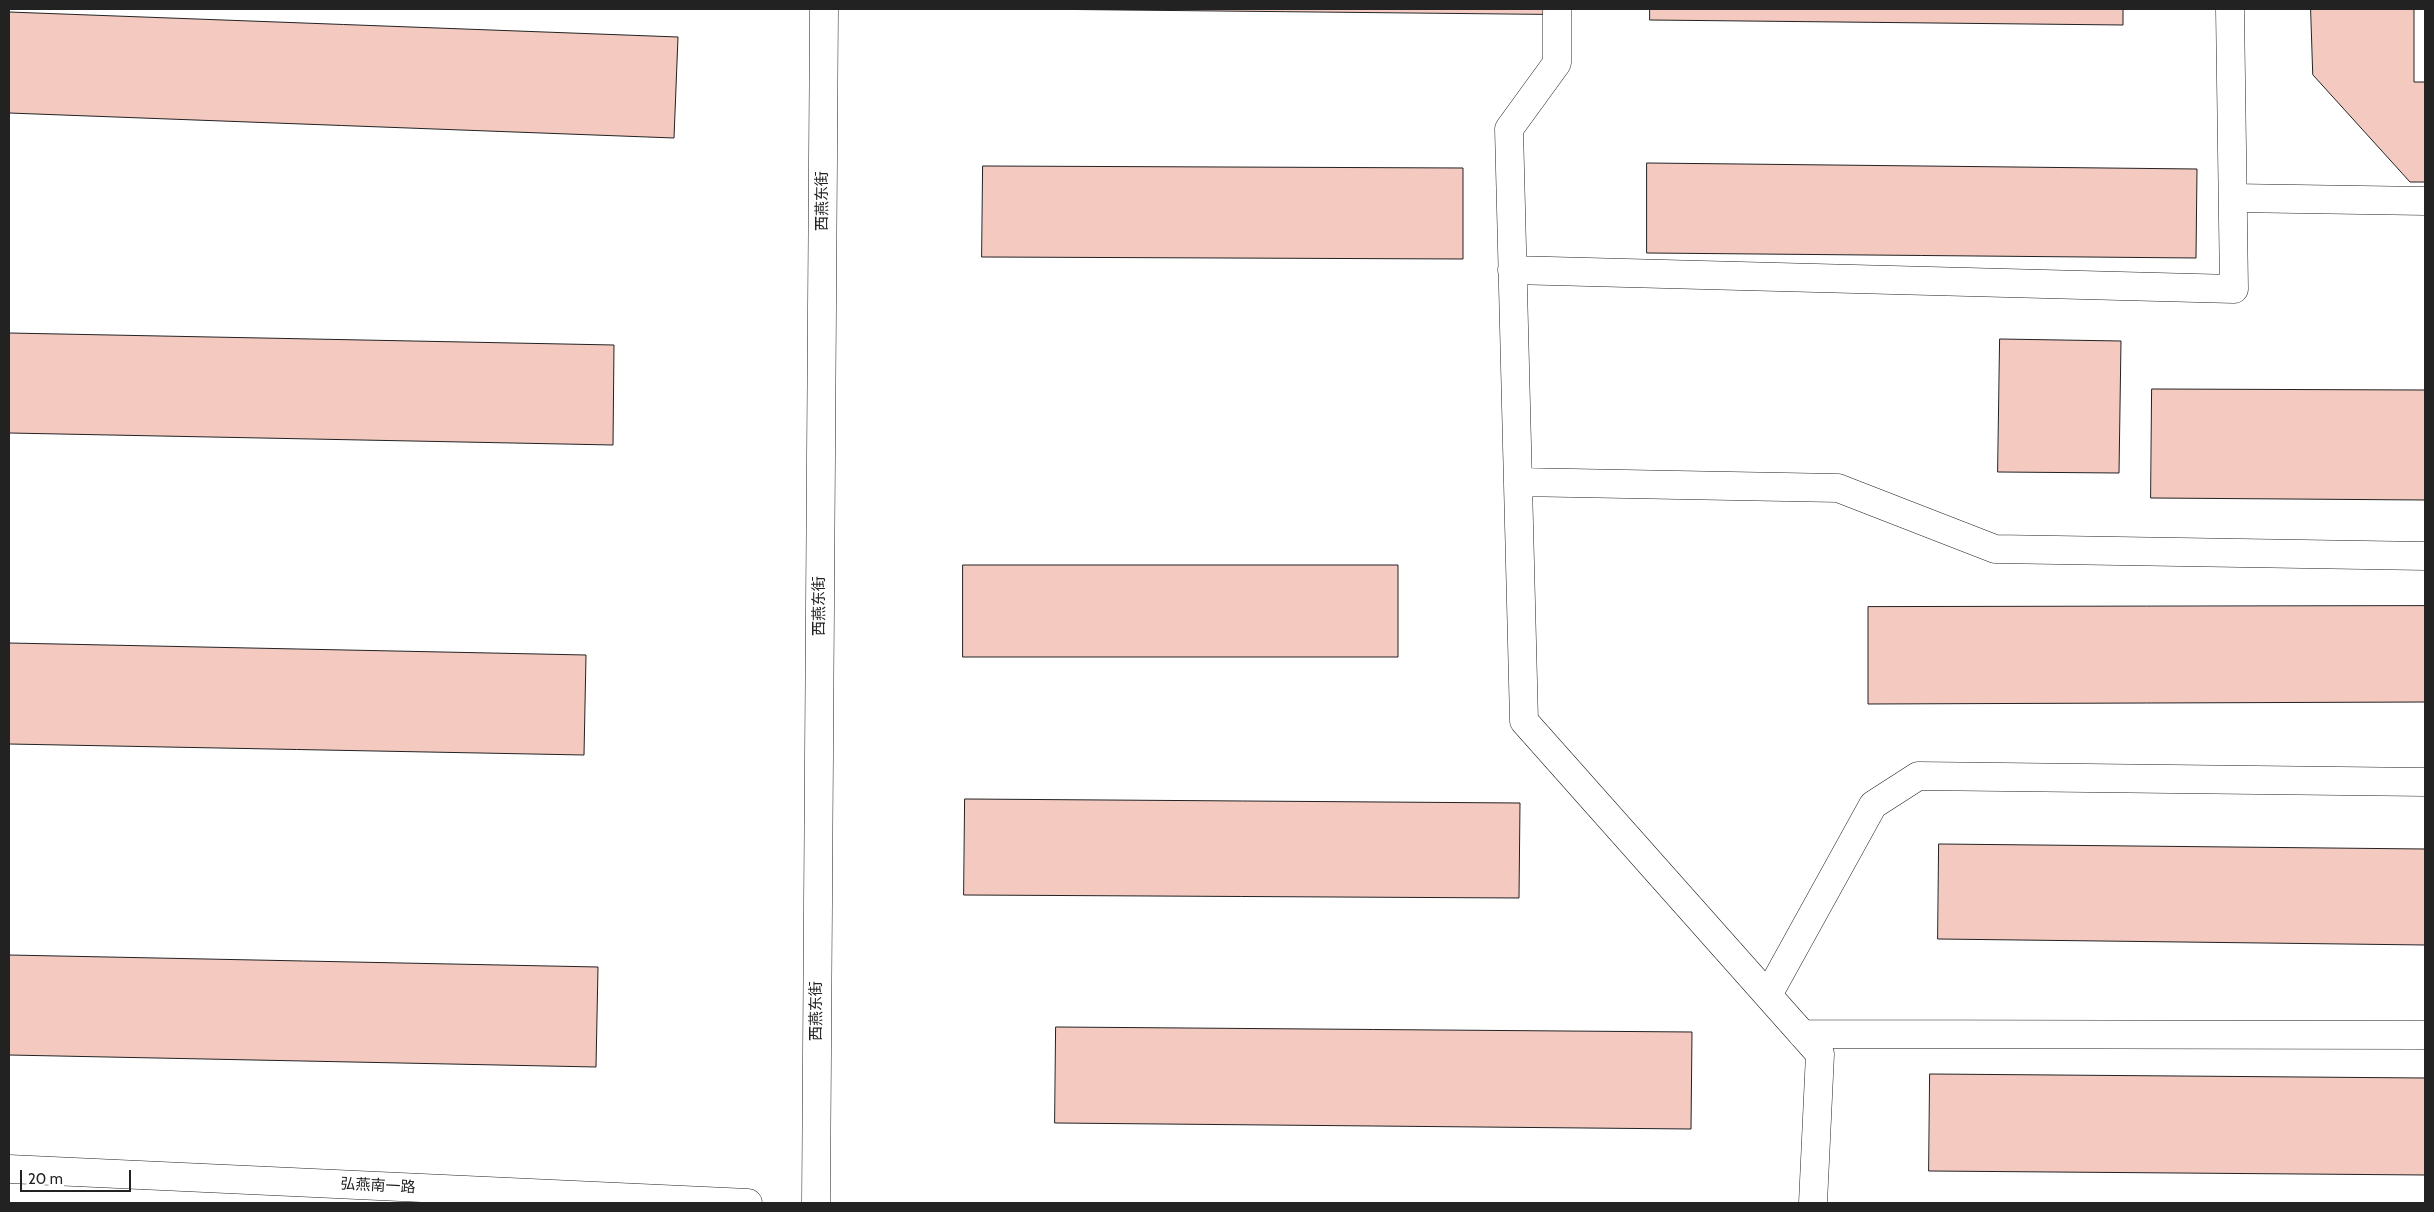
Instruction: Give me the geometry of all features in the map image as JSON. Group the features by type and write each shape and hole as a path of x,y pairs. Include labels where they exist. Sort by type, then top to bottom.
{"street":[{"name":"西燕东街","path":"816,1203 824,9"},
{"path":"1557,9 1558,63 1509,129 1524,720 1820,1054 1813,1203"},
{"path":"1512,270 2234,289 2230,9"},
{"path":"2233,198 2425,201"},
{"path":"1518,482 1838,488 1995,549 2425,556"},
{"path":"1768,995 1873,805 1918,776 2425,782"},
{"path":"1802,1034 2425,1035"},
{"name":"弘燕南一路","path":"9,1169 748,1203"}],"building":[{"path":"1027,9 1545,9 1545,14"},
{"path":"1650,9 2123,9 2123,25 1650,20"},
{"path":"2311,9 2414,9 2414,82 2425,82 2425,182 2410,182 2313,75"},
{"path":"9,12 678,37 674,138 9,113"},
{"path":"1647,163 2197,169 2196,258 1647,253"},
{"path":"983,166 1463,168 1463,259 982,257"},
{"path":"9,333 614,345 613,445 9,433"},
{"path":"2000,339 2121,341 2119,473 1998,472"},
{"path":"2152,389 2425,390 2425,500 2151,498"},
{"path":"963,565 1398,565 1398,657 963,657"},
{"path":"2425,606 2425,702 1868,704 1868,607"},
{"path":"9,643 586,655 584,755 9,744"},
{"path":"965,799 1520,803 1519,898 964,895"},
{"path":"1939,844 2425,849 2425,945 1938,939"},
{"path":"9,955 598,967 596,1067 9,1055"},
{"path":"1056,1027 1692,1032 1691,1129 1055,1123"},
{"path":"1930,1074 2425,1078 2425,1175 1929,1171"}]}
